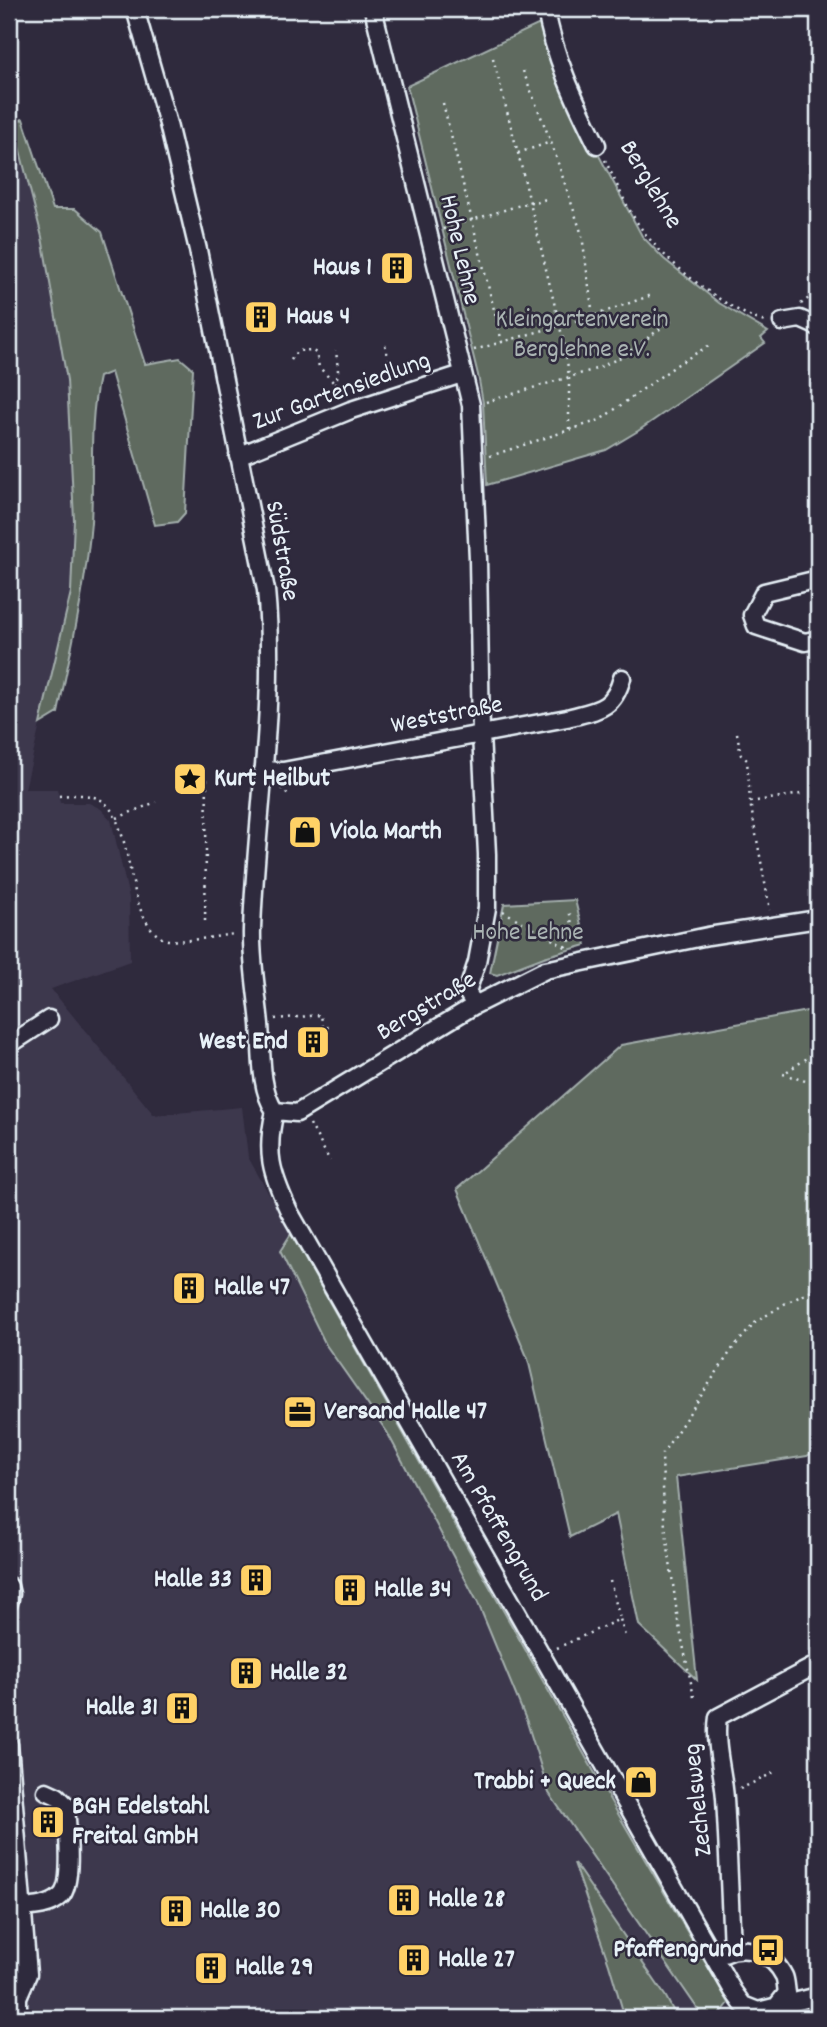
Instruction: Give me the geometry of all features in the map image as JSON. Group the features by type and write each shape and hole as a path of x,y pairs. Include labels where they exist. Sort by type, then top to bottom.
{"street":[{"name":"Südstraße","path":"135,9 198,250 266,590 270,630 252,933 264,1075 268,1101 275,1111"},
{"name":"Hohe Lehne","path":"373,9 471,405 487,843 487,908 477,962 467,992 475,1005"},
{"name":"Berglehne","path":"547,14 580,110 597,145"},
{"path":"782,322 800,319 818,327"},
{"name":"Zur Gartensiedlung","path":"238,456 351,410 462,374"},
{"path":"818,579 764,592 752,615 756,626 806,642 818,639"},
{"name":"Weststraße","path":"263,770 283,771 567,718 603,708 618,694 622,678"},
{"name":"Bergstraße","path":"275,1111 297,1112 475,1005 545,970 714,935 818,919"},
{"path":"9,1045 50,1019"},
{"name":"Am Pfaffengrund","path":"275,1111 269,1138 271,1164 289,1211 743,2005"},
{"path":"9,1586 9,1603"},
{"name":"Zechelsweg","path":"732,1950 730,1857 716,1729 718,1717 818,1664"},
{"path":"9,1744 16,1908 28,1974 18,1997"},
{"path":"16,1908 49,1903 60,1897 66,1889 66,1805 57,1796 46,1791"},
{"path":"9,1926 18,2018"},
{"path":"716,1958 732,1950 749,1950 767,1955 785,1977 787,1993 776,2007"},
{"path":"732,2018 743,2005 758,2011 818,1996"}],"path":[{"path":"493,58 559,325 569,377 569,430"},
{"path":"523,71 551,142 582,235 593,316"},
{"path":"443,103 502,342"},
{"path":"518,153 551,142"},
{"name":"Berglehne","path":"597,145 640,227 665,255 732,307 766,323 782,322"},
{"path":"442,229 548,198"},
{"path":"798,307 818,292"},
{"path":"473,350 593,316 652,295"},
{"path":"483,403 597,369 624,356 672,320"},
{"path":"385,345 398,395"},
{"path":"485,458 600,420 678,364 710,345"},
{"path":"291,360 298,351 312,350 316,353 319,367 336,385 336,350"},
{"path":"737,733 741,755 747,760 750,774 747,781 750,802 772,917"},
{"path":"205,921 207,777"},
{"path":"287,793 290,797"},
{"path":"750,802 801,794"},
{"path":"59,796 89,796 101,800 109,807 117,818 135,895 150,928 163,938 176,940 252,933"},
{"path":"117,818 156,802"},
{"path":"499,909 567,949 574,936 569,909"},
{"path":"275,1019 321,1015 323,1028 329,1027"},
{"path":"818,1051 783,1074 818,1085"},
{"path":"308,1119 330,1161"},
{"path":"694,1697 676,1608 664,1518 662,1454 733,1348 756,1322 818,1287"},
{"path":"610,1581 625,1636"},
{"path":"561,1645 620,1619"},
{"path":"725,1795 775,1772"}],"shaded area":[{"name":"BGH Edelstahl Freital GmbH","path":"16,134 42,237 67,380 74,520 71,592 25,789 57,789 60,803 89,803 101,809 111,820 129,898 130,961 51,989 154,1115 242,1107 248,1157 610,1800 729,2003 717,2018 9,2018 9,137"}],"green space":[{"name":"Kleingartenverein Berglehne e.V.","path":"544,22 588,135 642,236 664,259 719,303 768,332 761,338 765,343 638,431 606,450 487,485 483,403 478,375 407,86"},
{"path":"23,119 53,209 75,209 102,232 145,364 180,358 193,369 185,513 177,522 155,525 111,372 99,377 92,432 91,522 82,594 58,713 40,724 71,592 74,520 67,380 42,237 16,135 9,137 9,123"},
{"name":"Hohe Lehne","path":"575,900 586,945 497,975 490,973 504,904"},
{"path":"818,1009 818,1449 807,1456 676,1477 697,1680 639,1625 616,1514 570,1537 528,1359 457,1189 621,1045"},
{"path":"291,1234 610,1800 729,2003 717,2018 704,2018 549,1793 527,1722 478,1603 387,1432 326,1345 280,1251"},
{"path":"574,1863 666,1997 677,2018 625,2018"}],"place":[{"name":"Haus 1","path":"397,268"},
{"name":"Haus 4","path":"261,317"},
{"name":"Kurt Heilbut","path":"190,779"},
{"name":"Viola Marth","path":"305,832"},
{"name":"West End","path":"313,1042"},
{"name":"Halle 47","path":"189,1288"},
{"name":"Versand Halle 47","path":"300,1412"},
{"name":"Halle 33","path":"256,1580"},
{"name":"Halle 34","path":"350,1590"},
{"name":"Halle 32","path":"246,1673"},
{"name":"Halle 31","path":"182,1708"},
{"name":"Trabbi + Queck","path":"641,1782"},
{"name":"BGH Edelstahl Freital GmbH","path":"48,1822"},
{"name":"Halle 28","path":"404,1900"},
{"name":"Halle 30","path":"176,1911"},
{"name":"Pfaffengrund","path":"768,1950"},
{"name":"Halle 27","path":"414,1960"},
{"name":"Halle 29","path":"211,1968"}]}
